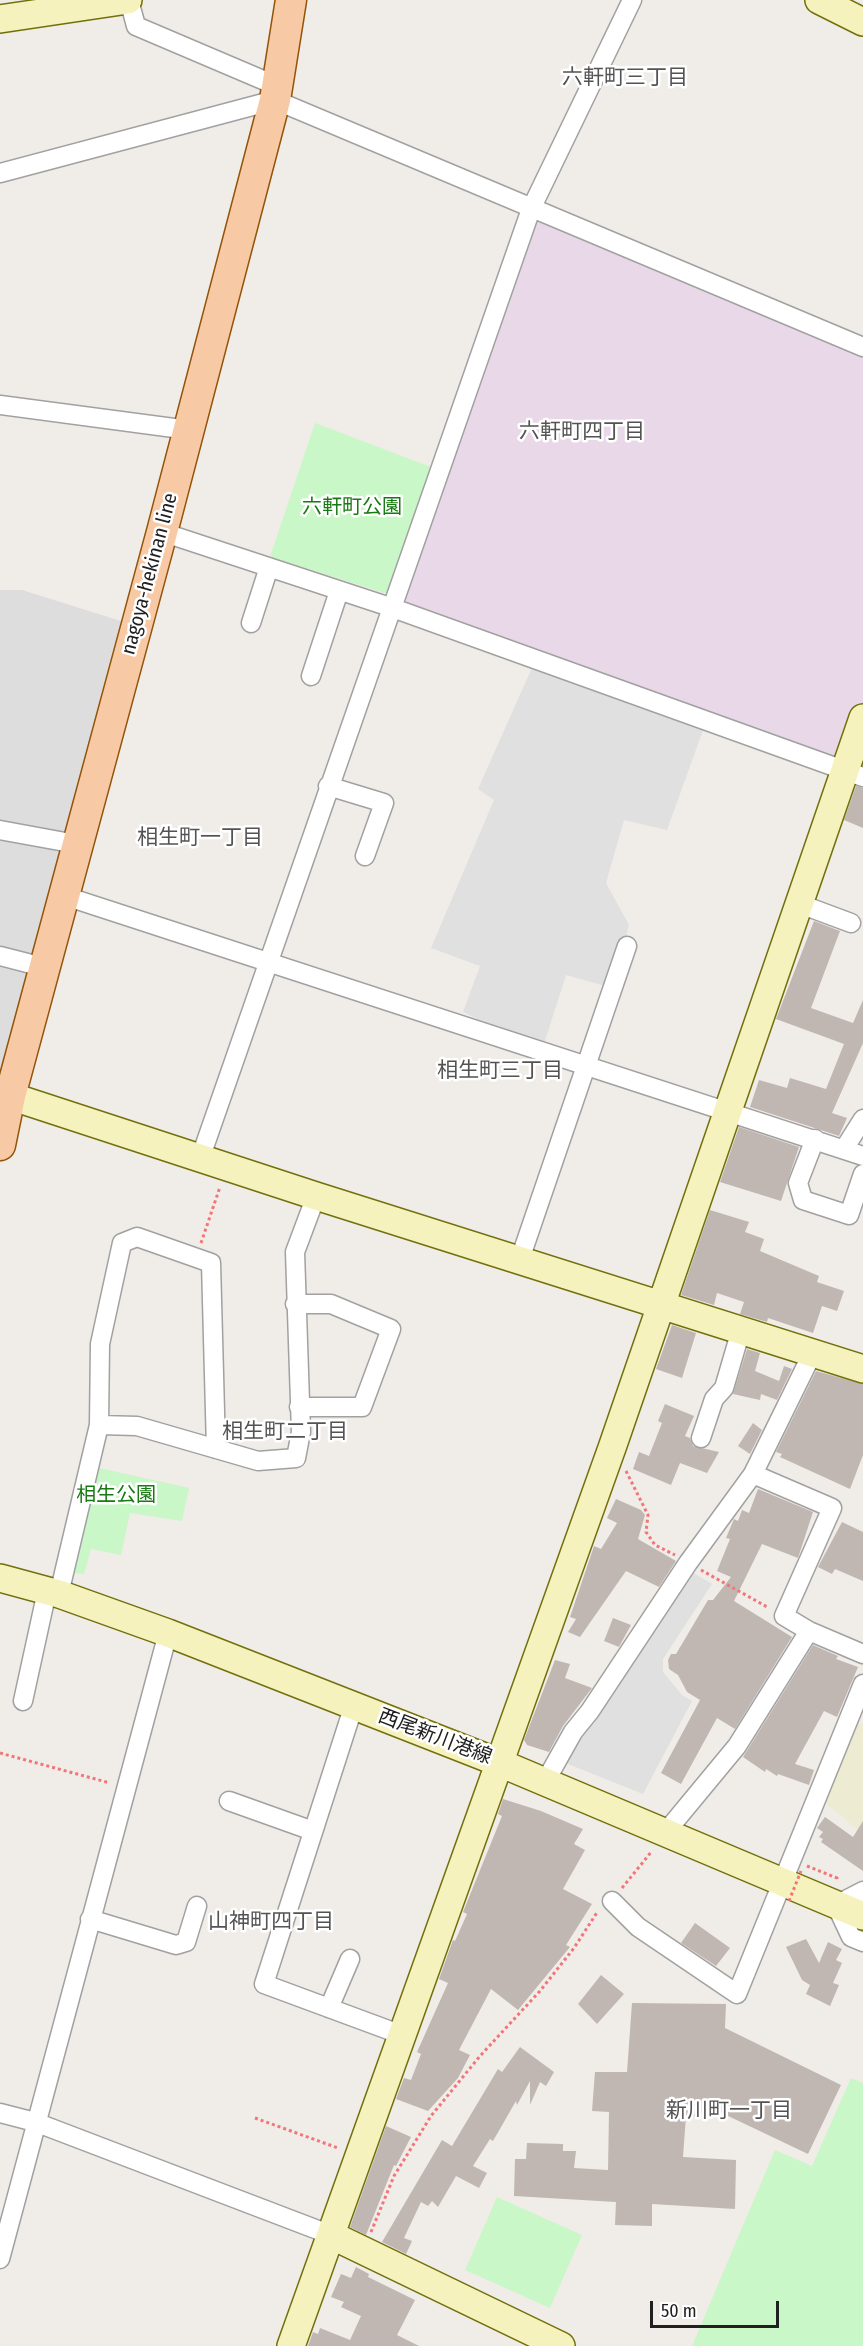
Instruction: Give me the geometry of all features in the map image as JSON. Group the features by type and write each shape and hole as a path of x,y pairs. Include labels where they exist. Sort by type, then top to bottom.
{"main road":[{"name":"nagoya-hekinan line","path":"0,1145 5,1096 43,968 162,532 276,93 291,0"}],"street":[{"path":"0,19 46,6 128,0 136,26 276,93 531,208 863,347"},
{"path":"201,1156 390,607 531,208 632,0"},
{"path":"819,0 863,22"},
{"path":"0,173 276,93"},
{"path":"0,405 189,430"},
{"path":"162,532 390,607 854,774"},
{"path":"251,623 269,567"},
{"path":"311,676 339,591"},
{"path":"291,2346 500,1763 800,904 854,774 863,718"},
{"path":"328,786 384,803 365,856"},
{"path":"0,830 76,844"},
{"path":"62,895 863,1156"},
{"path":"800,904 851,923"},
{"path":"520,1259 627,946"},
{"path":"0,956 43,968"},
{"path":"5,1096 201,1156 316,1196 863,1369"},
{"path":"844,1149 863,1119"},
{"path":"814,1139 798,1183 803,1200 849,1215 863,1174"},
{"path":"99,1425 137,1426 258,1461 296,1458 301,1432 295,1304 296,1252 316,1196"},
{"path":"23,1701 99,1425 100,1344 122,1244 137,1237 211,1263 216,1449"},
{"path":"295,1304 331,1304 391,1329 362,1407 299,1407"},
{"path":"701,1438 714,1399 724,1388 741,1330"},
{"path":"545,1782 573,1732 590,1711 688,1563 753,1474 813,1352"},
{"path":"753,1474 832,1508 784,1616 809,1631 863,1654"},
{"name":"西尾新川港線","path":"0,1578 53,1592 168,1633 354,1705 500,1763 863,1916"},
{"path":"665,1833 736,1746 809,1631"},
{"path":"0,2259 168,1633"},
{"path":"612,1901 638,1927 738,1994 791,1885 863,1684"},
{"path":"354,1705 264,1984 402,2035"},
{"path":"229,1801 313,1831"},
{"path":"863,1891 836,1905 851,1937 863,1942"},
{"path":"90,1920 176,1945 186,1942 196,1906"},
{"path":"328,2008 350,1959"},
{"path":"0,2113 35,2122 331,2235 561,2346"}],"path":[{"path":"196,1258 228,1166"},
{"path":"0,1753 126,1788"},
{"path":"364,2250 394,2176 436,2110 480,2056 540,1991 574,1948 599,1910 612,1901 665,1833"},
{"path":"806,1865 837,1878"},
{"path":"255,2118 359,2155"}],"shaded area":[{"path":"531,209 863,347 863,718 846,771 390,607"},
{"path":"0,590 22,590 124,622 0,1092"},
{"path":"535,661 706,722 667,830 624,820 606,883 629,925 612,988 566,975 542,1050 463,1012 480,966 431,948 494,800 478,789"},
{"path":"690,1571 712,1584 663,1659 663,1672 682,1695 692,1701 643,1794 563,1762"}],"green space":[{"name":"六軒町公園","path":"315,423 431,467 388,594 270,557"},
{"name":"相生公園","path":"99,1468 189,1488 182,1521 130,1513 121,1555 91,1549 84,1574 75,1573"},
{"path":"858,1723 863,1725 863,1834 825,1803"},
{"path":"851,2078 863,2083 863,2346 692,2346 775,2150 812,2166"},
{"path":"497,2197 582,2235 550,2308 465,2270"}],"building":[{"path":"856,786 863,788 863,828 844,820"},
{"path":"814,921 840,931 811,1008 853,1023 863,1000 863,1043 832,1113 847,1118 839,1136 750,1107 759,1080 787,1088 790,1078 826,1089 844,1044 776,1019"},
{"path":"739,1127 799,1147 781,1201 720,1182"},
{"path":"710,1210 749,1222 745,1232 764,1239 760,1251 819,1276 817,1282 844,1291 837,1311 822,1306 813,1333 768,1318 767,1322 740,1314 744,1302 717,1293 714,1305 681,1295"},
{"path":"672,1325 696,1333 682,1378 656,1369"},
{"path":"747,1349 760,1353 755,1371 779,1381 784,1366 792,1369 777,1400 761,1394 760,1400 733,1394"},
{"path":"816,1371 863,1384 863,1455 850,1489 780,1457 782,1454 776,1452"},
{"path":"665,1404 694,1416 685,1436 690,1438 693,1446 719,1452 707,1473 680,1463 671,1485 633,1469 639,1452 649,1456 662,1423 658,1421"},
{"path":"753,1423 762,1430 750,1454 738,1446"},
{"path":"758,1489 813,1512 798,1558 762,1544 734,1601 792,1637 735,1729 717,1718 681,1784 661,1773 700,1700 687,1692 678,1675 669,1669 668,1660 671,1654 676,1654 708,1600 713,1600 731,1577 717,1571 730,1539 726,1538 734,1519 738,1521 742,1510 749,1513"},
{"path":"616,1499 641,1510 645,1515 638,1539 676,1561 659,1587 626,1571 580,1637 568,1632 576,1619 570,1617 594,1546 601,1549 617,1523 607,1518"},
{"path":"842,1522 863,1532 863,1581 835,1569 832,1574 818,1567"},
{"path":"613,1618 631,1625 619,1647 604,1641"},
{"path":"813,1645 838,1656 836,1659 858,1667 837,1717 824,1711 795,1764 814,1770 809,1785 778,1774 777,1776 766,1769 765,1772 743,1757"},
{"path":"555,1660 570,1664 565,1678 592,1688 563,1726 549,1752 527,1745 524,1740"},
{"path":"503,1799 541,1811 583,1829 574,1844 585,1850 563,1889 592,1904 566,1945 570,1947 518,2010 491,1989 459,2050 470,2055 458,2078 428,2111 396,2099 404,2078 411,2080 421,2054 417,2052 448,1983 439,1979 453,1940 455,1941 467,1914 463,1912 502,1816 498,1814"},
{"path":"825,1817 853,1837 863,1821 863,1871 821,1842 823,1839 819,1837 823,1832 817,1828"},
{"path":"695,1923 730,1948 716,1966 681,1943"},
{"path":"806,1939 819,1963 828,1942 842,1949 836,1960 842,1963 833,1983 839,1985 830,2006 806,1994 810,1985 802,1980 786,1947"},
{"path":"601,1975 624,1994 597,2024 578,2004"},
{"path":"632,2003 726,2004 725,2028 841,2085 808,2154 703,2104 701,2117 686,2116 683,2157 736,2160 735,2209 652,2204 652,2226 615,2225 616,2202 514,2196 515,2159 526,2159 527,2143 563,2144 563,2151 576,2151 574,2168 608,2170 609,2112 592,2111 595,2072 627,2072"},
{"path":"520,2047 554,2072 546,2086 540,2082 530,2105 530,2081 493,2141 490,2139 473,2166 487,2173 479,2188 456,2176 438,2207 432,2201 428,2206 421,2202 404,2238 412,2241 406,2254 382,2242 442,2140 452,2146 498,2069 502,2072"},
{"path":"386,2126 411,2137 396,2166 394,2165 366,2235 350,2227"},
{"path":"356,2267 369,2274 368,2277 415,2300 397,2335 419,2346 308,2346 313,2332 318,2334 320,2328 350,2340 361,2316 341,2307 344,2302 331,2297 341,2274 351,2278"}],"district":[{"name":"六軒町三丁目","path":"625,78"},
{"name":"六軒町四丁目","path":"582,432"},
{"name":"相生町一丁目","path":"200,838"},
{"name":"相生町三丁目","path":"500,1071"},
{"name":"相生町二丁目","path":"285,1432"},
{"name":"山神町四丁目","path":"271,1922"},
{"name":"新川町一丁目","path":"729,2111"}]}
